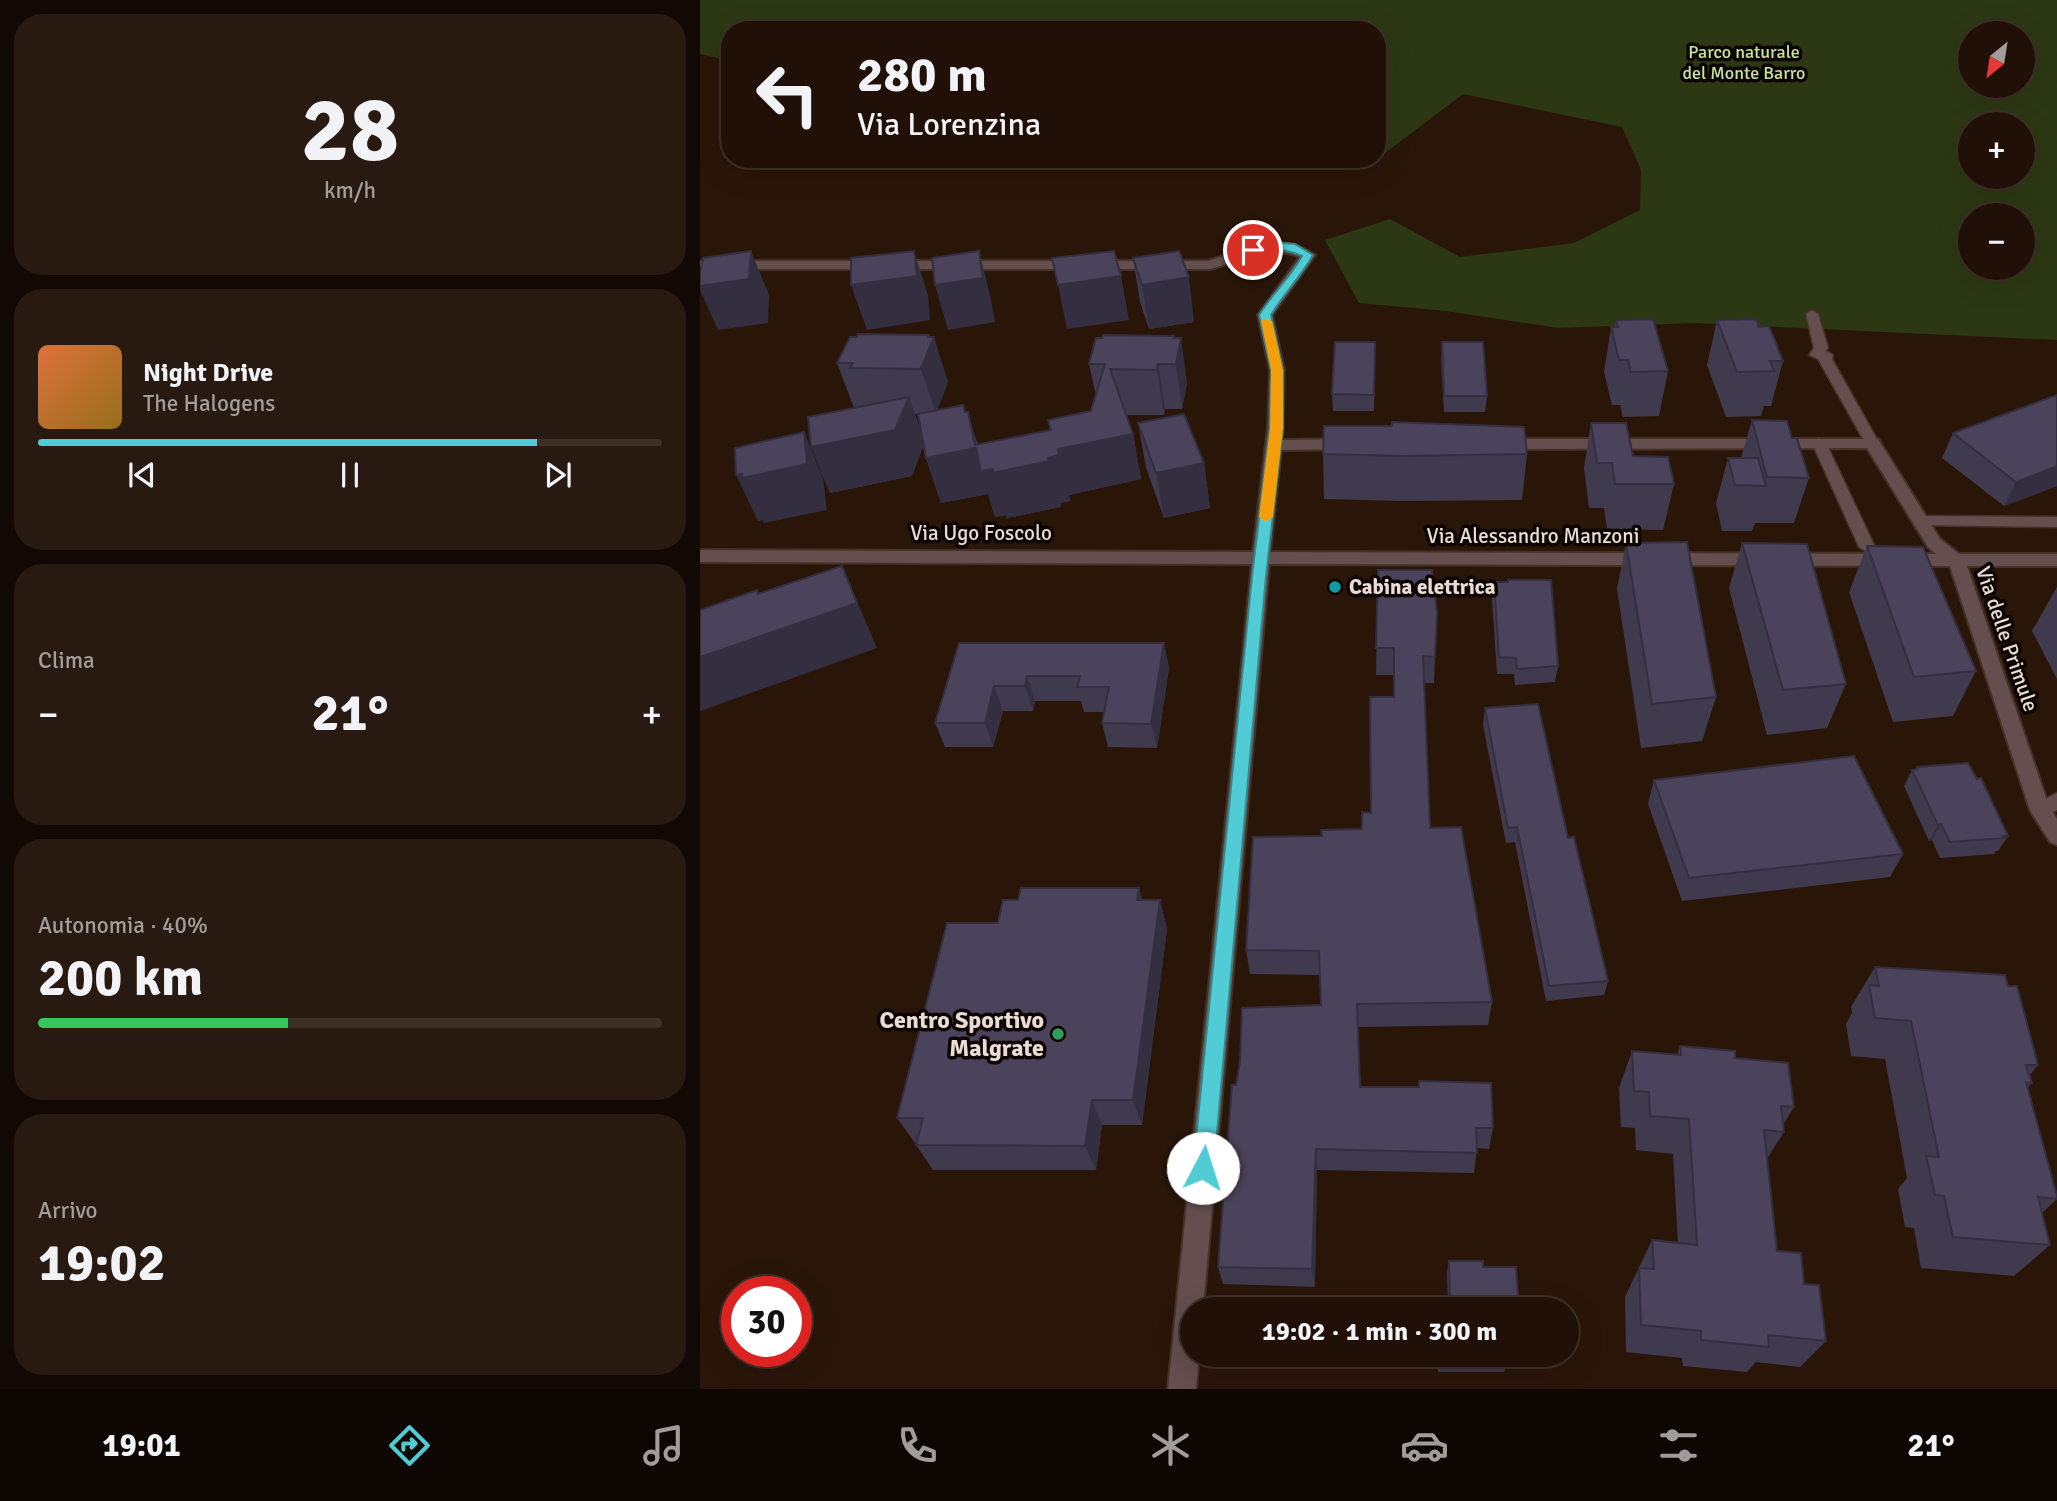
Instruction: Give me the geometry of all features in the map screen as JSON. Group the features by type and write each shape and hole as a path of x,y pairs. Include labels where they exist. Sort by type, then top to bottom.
{"street":[{"path":"700,265 1210,265 1272,246 1291,247 1308,255 1298,273 1277,295 1265,315 1277,370 1275,445 1261,557 1182,1389"},
{"path":"1485,444 1872,443 1934,544 1957,561"},
{"path":"1275,445 1359,444"},
{"name":"Via Ugo Foscolo","path":"700,556 1261,557"},
{"name":"Via Alessandro Manzoni","path":"1261,557 2057,560"},
{"name":"Via delle Primule","path":"1957,561 2049,806 2057,836"}],"lane":[{"path":"1812,314 1821,348 1816,355 1826,355 1825,359 1872,443"},
{"path":"1819,443 1867,548"},
{"path":"1921,521 2057,522"}],"green space":[{"name":"Parco naturale del Monte Barro","path":"700,0 2057,0 2057,340 1695,323 1558,328 1446,311 1359,303 1325,240 1390,219 1460,257 1574,243 1640,210 1641,170 1622,127 1463,94 1386,152 1386,21 721,21 721,59 700,54"}],"building":[{"path":"751,251 749,279 700,286 703,258"},
{"path":"914,251 917,276 851,285 851,258"},
{"path":"979,251 983,278 935,285 932,258"},
{"path":"1114,251 1121,276 1058,285 1052,258"},
{"path":"1179,251 1189,277 1142,285 1133,258"},
{"path":"1653,319 1668,371 1631,372 1628,360 1619,360 1611,327 1618,327 1616,320"},
{"path":"1756,319 1759,327 1769,326 1783,361 1770,361 1774,371 1737,372 1717,320"},
{"path":"858,334 934,337 921,369 850,368 853,363 837,363 850,337 857,337"},
{"path":"1103,335 1181,338 1176,364 1158,364 1157,370 1110,369 1133,434 1058,449 1059,455 1048,458 1049,461 993,473 993,469 981,471 976,448 926,458 918,414 963,405 965,412 968,412 975,445 1051,430 1048,420 1091,411 1105,364 1089,364 1096,338 1102,338"},
{"path":"1335,342 1375,342 1374,395 1332,394"},
{"path":"1442,342 1483,342 1487,396 1444,396"},
{"path":"2057,395 2057,466 2016,482 1953,433"},
{"path":"909,397 895,430 811,447 808,417"},
{"path":"1184,414 1204,463 1156,473 1138,423"},
{"path":"1752,420 1787,421 1792,438 1797,438 1809,478 1767,477"},
{"path":"1392,422 1524,427 1527,454 1323,454 1324,426 1392,426"},
{"path":"1591,423 1626,423 1633,456 1668,457 1674,484 1615,484 1612,463 1597,463"},
{"path":"804,432 807,464 742,478 742,474 736,475 735,448"},
{"path":"1728,458 1758,458 1766,486 1735,485"},
{"path":"1687,542 1716,697 1652,704 1626,543"},
{"path":"1742,543 1807,544 1846,684 1783,690"},
{"path":"1867,546 1923,547 1976,671 1914,677"},
{"path":"842,566 857,603 700,657 700,610 757,590 758,594"},
{"path":"1378,570 1432,570 1437,612 1435,657 1423,656 1430,828 1461,827 1492,1002 1357,1004 1360,1087 1419,1087 1419,1081 1491,1083 1493,1128 1476,1128 1477,1153 1316,1149 1312,1269 1218,1267 1232,1085 1236,1085 1240,1062 1242,1008 1321,1005 1319,951 1246,950 1253,837 1322,836 1321,830 1362,829 1362,812 1371,813 1370,697 1394,697 1394,648 1376,648"},
{"path":"1551,580 1558,666 1517,669 1516,658 1499,657 1494,582"},
{"path":"959,643 1164,643 1151,724 1102,723 1109,687 1077,687 1080,676 1027,676 1025,686 994,686 985,723 935,723"},
{"path":"1538,704 1568,838 1574,837 1608,981 1549,986 1517,827 1508,828 1485,708"},
{"path":"1854,756 1903,854 1689,878 1654,780"},
{"path":"1968,763 1977,779 1981,778 2008,836 2003,836 2005,838 1950,842 1941,824 1938,825 1912,770 1918,769 1917,767"},
{"name":"Centro Sportivo Malgrate","path":"1021,888 1139,888 1137,900 1160,900 1133,1100 1092,1100 1085,1146 916,1145 923,1118 897,1118 947,923 998,923 1003,900 1018,900"},
{"path":"1875,967 2005,975 2008,986 2017,986 2038,1065 2026,1065 2032,1083 2026,1082 2057,1196 2057,1199 2038,1197 2050,1245 1953,1237 1944,1196 1935,1195 1926,1156 1939,1157 1911,1021 1875,1018 1869,985 1879,986"},
{"path":"1680,1046 1735,1051 1735,1058 1788,1063 1794,1107 1781,1106 1784,1132 1764,1130 1777,1251 1801,1253 1804,1284 1819,1285 1826,1341 1768,1335 1769,1347 1701,1340 1701,1331 1641,1325 1639,1268 1654,1269 1652,1240 1697,1245 1689,1119 1650,1116 1649,1092 1634,1091 1632,1051 1681,1055"},
{"path":"1449,1261 1483,1261 1483,1267 1516,1267 1518,1297 1450,1297"}],"slow traffic":[{"path":"1266,517 1276,428 1277,370 1267,321"}],"place":[{"name":"Cabina elettrica","path":"1335,587"},
{"name":"Centro Sportivo Malgrate","path":"1058,1034"}],"route":[{"path":"1203,1168 1259,576 1276,428 1277,370 1265,315 1277,295 1298,273 1308,255 1291,247 1272,246 1253,250"}]}
